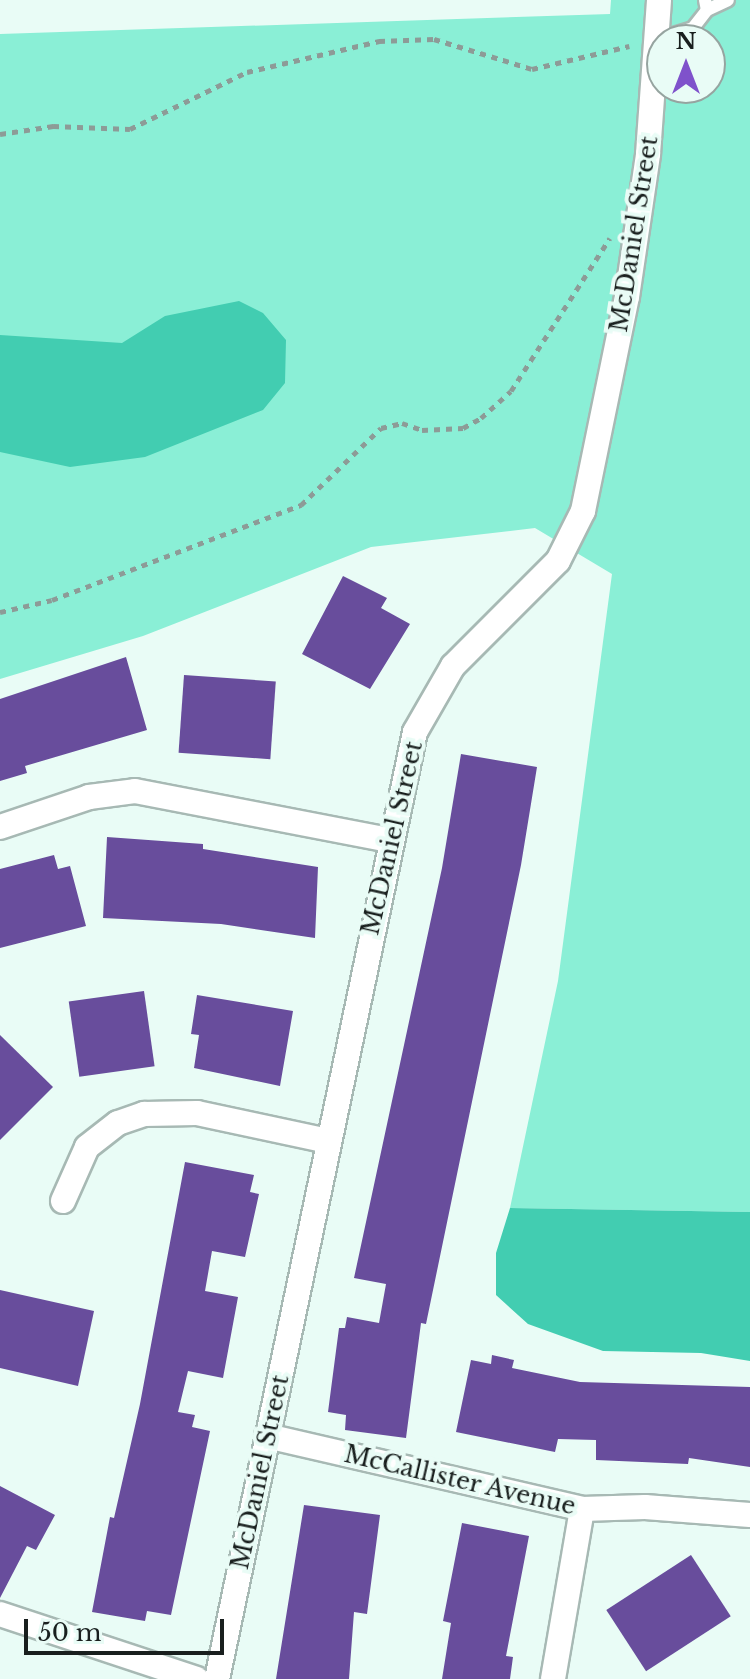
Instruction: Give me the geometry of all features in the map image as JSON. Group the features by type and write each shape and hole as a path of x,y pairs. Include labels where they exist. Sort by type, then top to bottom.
{"street":[{"name":"McDaniel Street","path":"658,24 659,0"},
{"name":"McDaniel Street","path":"217,1679 415,732 439,685 541,584 577,530 627,297 648,154 652,104"},
{"path":"0,827 89,797 135,791 390,840"},
{"path":"63,1201 87,1147 118,1123 144,1114 197,1113 328,1141"},
{"name":"McCallister Avenue","path":"267,1436 582,1509 645,1507 750,1515"},
{"path":"553,1679 582,1509"},
{"path":"0,1614 197,1679"}],"lane":[{"path":"695,24 706,5 728,0"}],"path":[{"path":"0,134 53,126 130,129 247,72 379,41 434,39 532,69 629,46"},
{"path":"0,612 52,600 301,505 381,428 402,423 422,430 463,428 481,418 511,391 617,227"}],"shaded area":[{"path":"611,0 750,0 750,1212 510,1208 558,981 612,574 535,528 371,547 143,636 0,679 0,34 610,14"},
{"path":"239,301 263,313 286,340 285,383 263,410 145,457 70,467 0,452 0,335 122,343 165,316"},
{"path":"510,1208 750,1212 750,1361 701,1353 603,1351 528,1324 496,1295 496,1253"}],"building":[{"path":"343,576 387,598 381,608 410,624 370,689 302,654"},
{"path":"126,657 147,730 25,766 27,773 0,781 0,699"},
{"path":"184,675 276,681 270,759 179,753"},
{"path":"461,754 537,767 521,865 426,1324 421,1323 406,1438 345,1430 346,1415 328,1412 339,1328 345,1328 347,1317 379,1323 386,1284 354,1278 442,868"},
{"path":"107,837 203,844 203,849 318,867 315,938 221,924 103,918"},
{"path":"54,855 58,869 70,866 86,926 0,948 0,869"},
{"path":"144,991 155,1066 79,1077 69,1002"},
{"path":"197,995 293,1011 280,1086 194,1068 199,1035 191,1034"},
{"path":"0,1035 53,1087 0,1140"},
{"path":"185,1162 254,1175 250,1192 259,1194 245,1257 212,1251 205,1291 238,1297 223,1378 188,1371 178,1412 195,1415 192,1427 210,1431 171,1615 147,1611 145,1621 92,1612 110,1517 114,1518 140,1404"},
{"path":"0,1290 94,1311 78,1386 0,1368"},
{"path":"492,1355 514,1360 512,1368 580,1382 750,1387 750,1467 689,1458 688,1464 596,1460 596,1440 558,1439 555,1452 456,1432 471,1360 491,1364"},
{"path":"0,1486 55,1515 36,1550 27,1546 0,1598"},
{"path":"304,1505 380,1515 367,1614 354,1612 349,1679 276,1679"},
{"path":"462,1523 529,1536 506,1656 513,1657 510,1679 442,1679 451,1623 443,1621"},
{"path":"691,1555 731,1616 646,1671 606,1610"}]}
